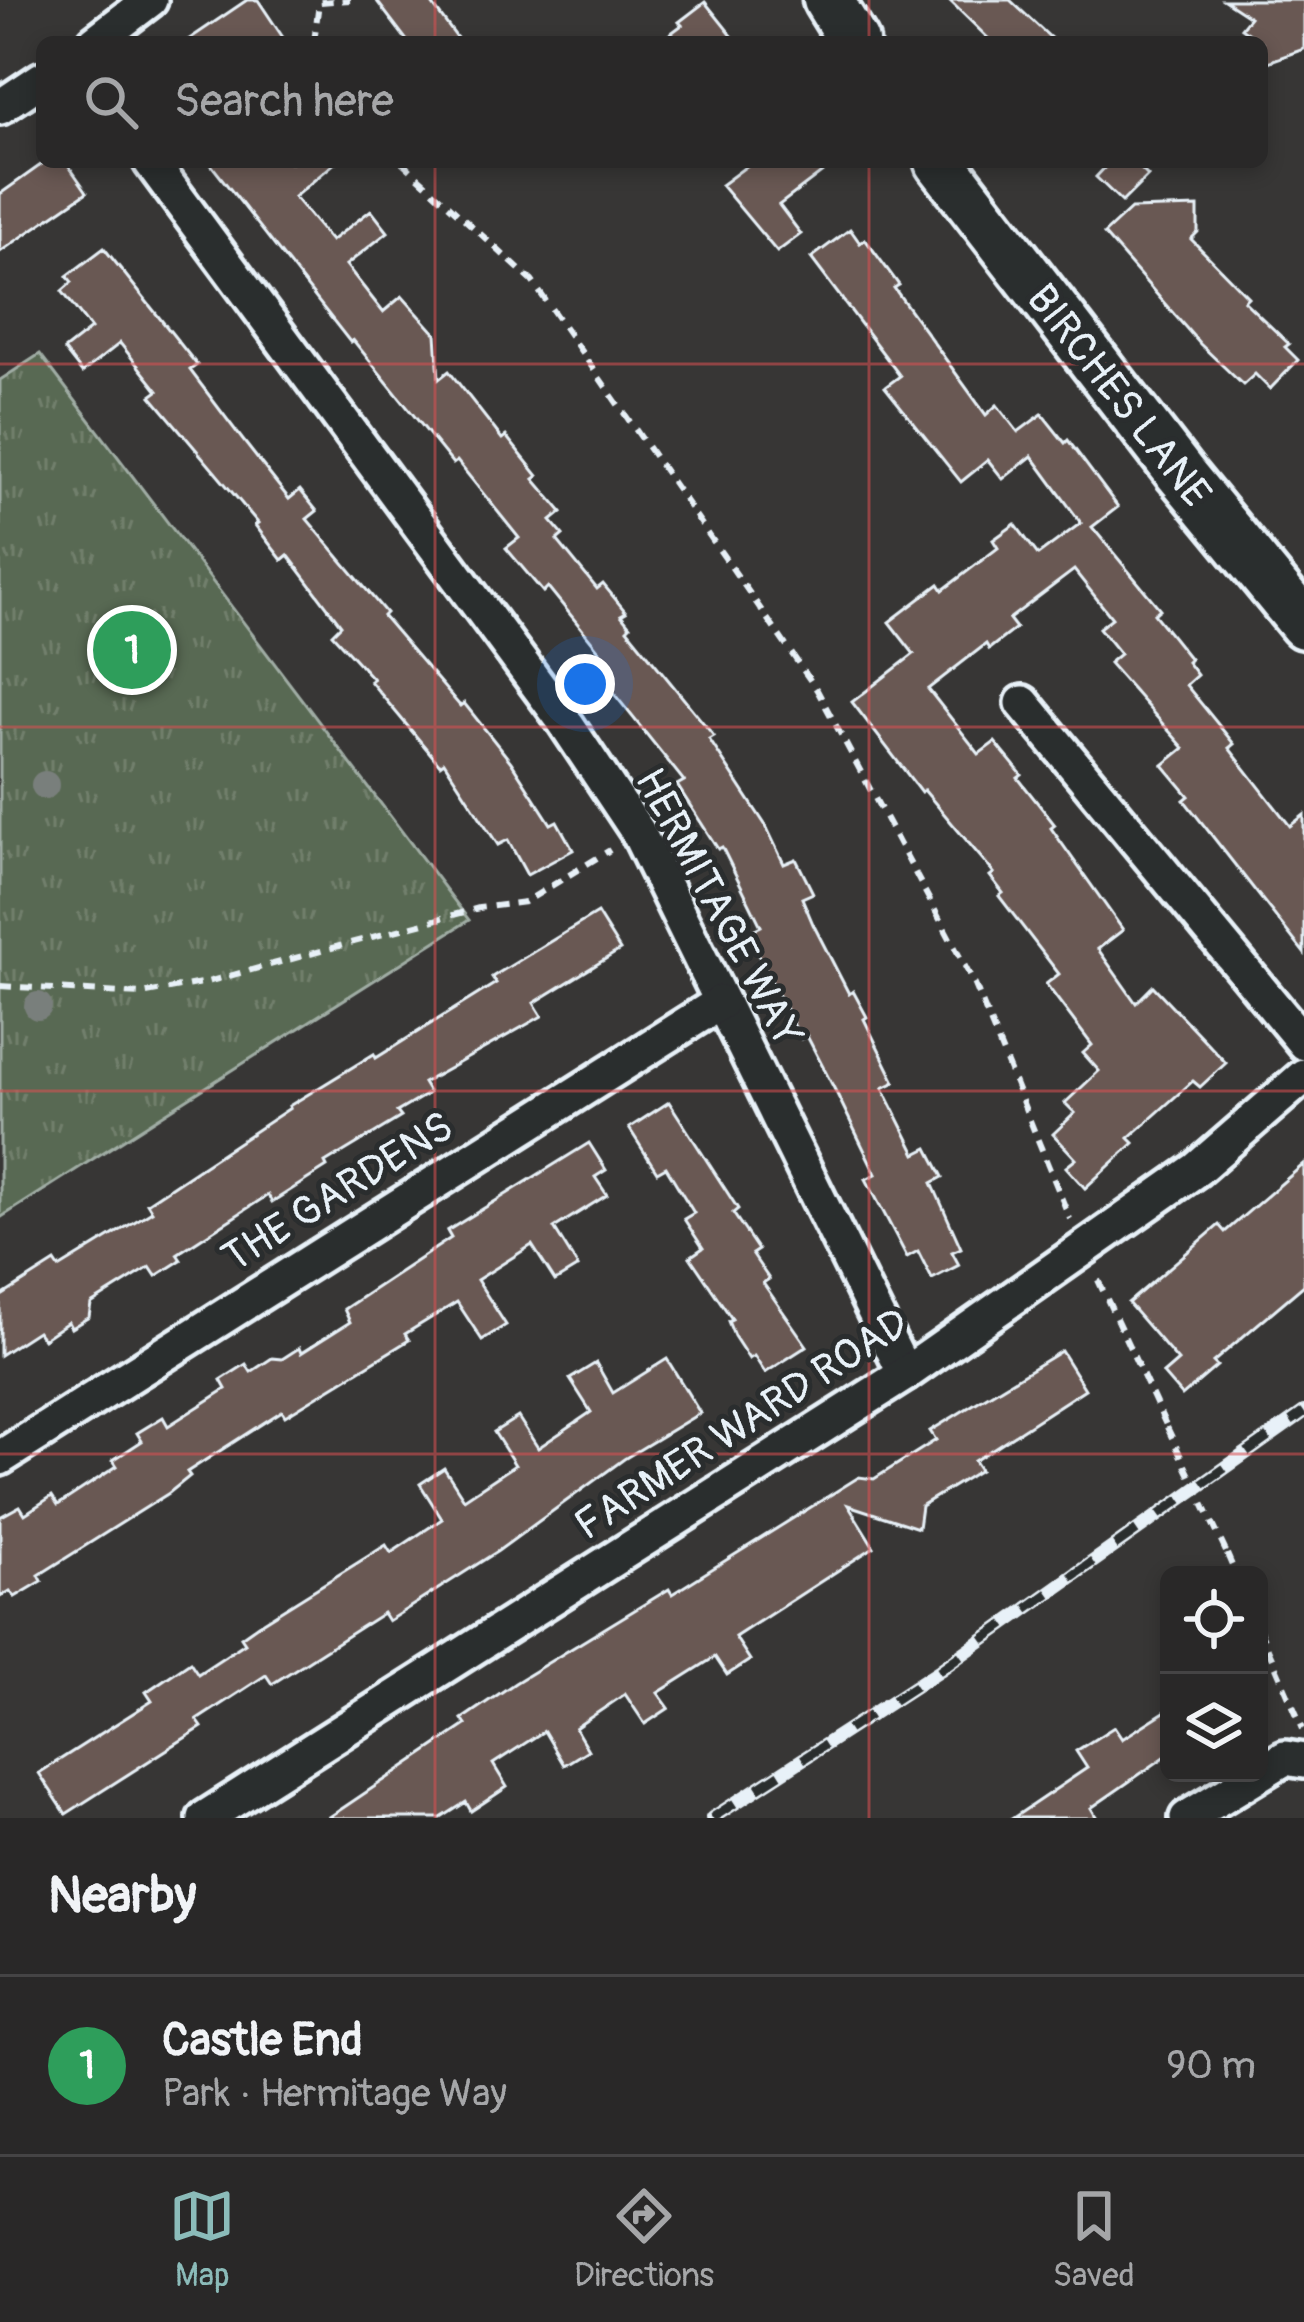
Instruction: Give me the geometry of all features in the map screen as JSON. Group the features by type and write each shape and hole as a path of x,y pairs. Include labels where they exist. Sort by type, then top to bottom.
{"street":[{"path":"103,36 150,0"},
{"path":"828,0 850,36"},
{"path":"0,107 36,83"},
{"name":"HERMITAGE WAY","path":"155,168 564,721 638,832 904,1374"},
{"name":"BIRCHES LANE","path":"945,168 1304,625"},
{"path":"1023,703 1304,1043"},
{"name":"THE GARDENS","path":"0,1457 722,1001"},
{"name":"FARMER WARD ROAD","path":"205,1818 904,1374 1197,1169 1304,1076"},
{"path":"1187,1818 1285,1758 1304,1761"}],"path":[{"path":"315,36 319,2 350,0"},
{"path":"409,168 532,281 818,689 975,985 1083,1250 1232,1566"},
{"path":"0,986 141,994 207,982 479,908 525,902 638,832"},
{"path":"1268,1649 1304,1732"}],"green space":[{"path":"40,354 469,920 0,1218 0,380"}],"building":[{"path":"247,0 258,0 282,36 194,36"},
{"path":"376,0 429,0 456,36 403,36"},
{"path":"949,0 1010,0 1049,36 986,36"},
{"path":"1224,0 1304,0 1304,49 1268,62 1268,36 1253,36 1241,28 1250,17"},
{"path":"705,2 732,36 667,36 682,25 679,22"},
{"path":"37,168 70,168 87,192 0,252 0,194"},
{"path":"214,168 329,168 294,197 331,241 371,210 388,232 346,265 383,312 402,296 436,334 439,379 449,371 538,476 534,479 562,512 551,521 563,535 557,540 597,589 603,584 626,612 621,615 630,626 627,629 714,736 709,739 766,826 784,864 796,859 813,893 802,898 813,924 849,994 853,991 867,1017 895,1082 883,1088 916,1154 928,1148 943,1177 932,1183 961,1248 952,1252 959,1265 932,1279 918,1251 907,1257 866,1179 876,1174 837,1094 807,1036 801,1039 747,933 761,926 722,847 718,849 677,785 684,781 595,670 607,660 548,587 543,592 506,548 519,538 457,461 453,464"},
{"path":"744,168 828,168 779,205 801,234 777,252 721,185"},
{"path":"1104,168 1140,168 1148,176 1122,202 1096,177"},
{"path":"1198,207 1198,232 1191,239 1248,297 1244,301 1289,344 1285,347 1298,360 1270,389 1255,374 1243,385 1200,344 1104,234 1131,209"},
{"path":"850,229 860,243 865,239 899,285 894,288 986,415 997,405 1018,432 1042,414 1065,443 1068,440 1118,507 1092,527 1160,609 1154,614 1190,659 1187,662 1197,675 1186,685 1234,744 1229,748 1290,826 1304,815 1304,953 1184,800 1189,796 1163,765 1184,748 1109,663 1120,654 1099,628 1112,618 1074,570 1009,619 1016,628 989,649 986,644 928,689 979,754 995,742 1022,775 1018,778 1055,825 1051,828 1123,930 1098,949 1136,1003 1153,986 1226,1063 1200,1087 1193,1081 1129,1138 1134,1143 1085,1188 1066,1167 1076,1159 1053,1134 1075,1113 1065,1103 1099,1071 1083,1053 1092,1045 1046,984 1059,974 999,896 1003,893 990,876 994,873 921,792 852,702 914,654 889,622 939,584 943,590 998,548 993,540 1015,524 1038,555 1081,523 1032,456 1003,479 988,460 961,482 885,387 900,376 811,258"},
{"path":"104,248 197,365 190,370 242,439 289,499 300,490 317,511 307,519 386,613 383,616 460,706 464,703 511,762 551,824 557,821 573,850 527,875 508,840 498,845 444,762 440,765 332,634 341,625 288,555 282,560 255,525 258,523 151,396 158,391 120,343 82,373 64,350 91,329 62,291 72,282 67,276"},
{"path":"597,913 620,950 534,1003 542,1016 423,1083 429,1093 397,1112 401,1117 272,1202 268,1195 177,1254 181,1260 156,1276 150,1267 91,1304 89,1317 71,1328 68,1322 43,1339 37,1331 0,1355 0,1297 55,1262 59,1268 152,1211 147,1203 289,1106 496,983 492,977"},
{"path":"669,1102 738,1209 733,1213 758,1250 752,1254 769,1279 763,1283 807,1346 765,1373 734,1336 728,1321 732,1319 690,1257 703,1248 684,1219 694,1213 666,1167 657,1172 629,1128"},
{"path":"589,1143 606,1170 595,1177 607,1195 554,1228 578,1267 555,1281 532,1245 477,1280 506,1325 482,1340 457,1302 405,1334 409,1340 285,1416 282,1411 187,1472 190,1476 169,1493 39,1575 42,1581 15,1597 10,1591 0,1597 0,1517 20,1506 25,1514 52,1496 58,1505 117,1466 113,1460 142,1441 137,1433 163,1417 168,1426 226,1389 221,1380 246,1364 251,1372 272,1358 282,1359 299,1348 301,1353 350,1322 344,1309 451,1238 447,1231"},
{"path":"1304,1164 1304,1285 1213,1362 1217,1366 1182,1396 1163,1374 1178,1361 1128,1303 1219,1225 1225,1232"},
{"path":"1061,1351 1085,1389 974,1461 980,1470 921,1506 918,1528 848,1505 874,1547 735,1637 750,1660 727,1675 715,1657 658,1693 669,1708 645,1724 625,1694 575,1728 588,1750 564,1765 544,1731 493,1764 507,1787 471,1811 466,1802 441,1818 328,1818 466,1725 462,1719 515,1683 669,1589 672,1594 859,1477 874,1479 936,1440 930,1431"},
{"path":"667,1359 700,1413 624,1459 498,1551 388,1621 383,1613 272,1684 266,1675 197,1720 202,1727 66,1814 39,1773 152,1701 146,1692 190,1662 198,1674 245,1643 241,1637 258,1625 386,1545 391,1553 442,1519 420,1484 444,1468 464,1499 515,1465 494,1432 518,1417 538,1448 591,1412 570,1379 596,1363 613,1393"},
{"path":"1160,1715 1160,1760 1091,1808 1097,1818 1013,1818 1087,1768 1076,1751 1114,1727 1122,1739"}],"railway":[{"path":"712,1818 940,1670 1304,1412"}],"place":[{"name":"Castle End","path":"132,650"}]}
